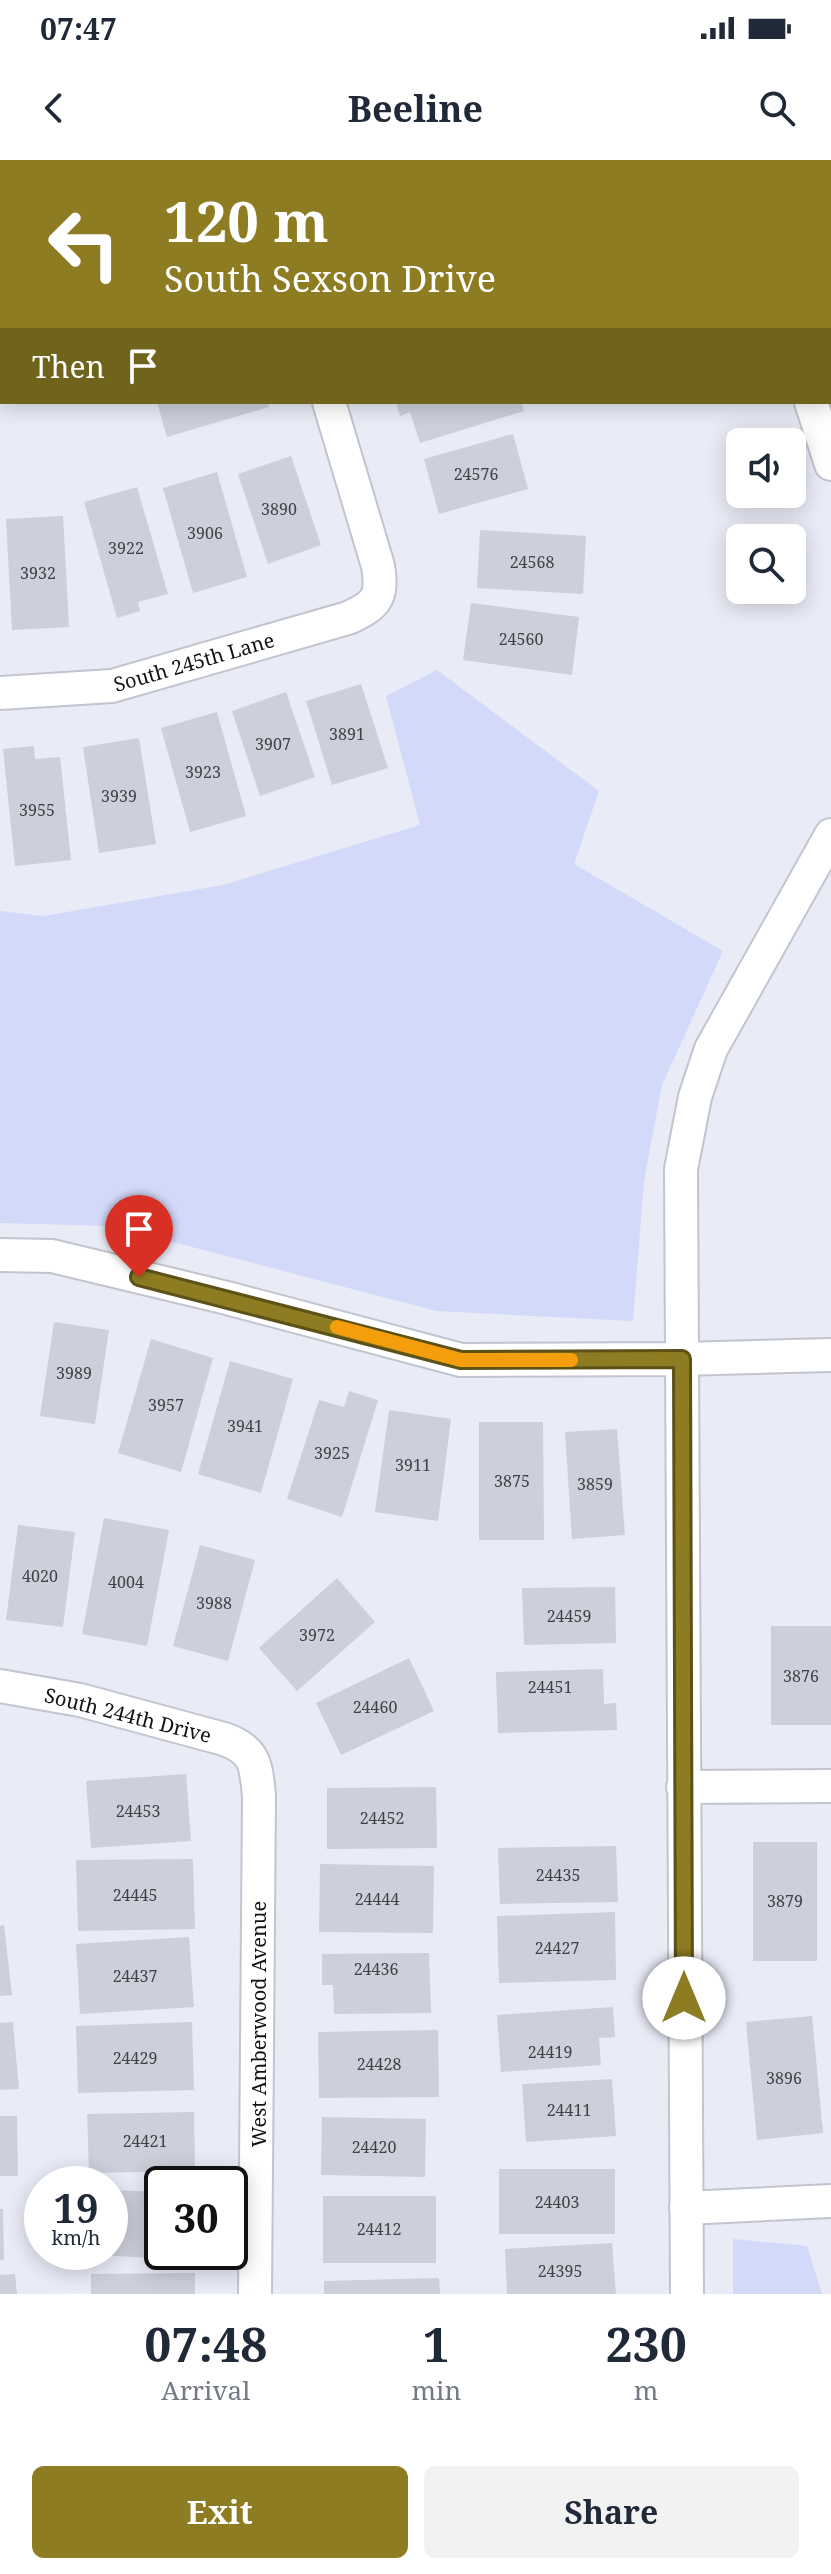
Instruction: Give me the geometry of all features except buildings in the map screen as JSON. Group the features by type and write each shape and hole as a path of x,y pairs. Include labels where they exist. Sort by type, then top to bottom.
{"street":[{"name":"South 245th Lane","path":"0,693 112,686 364,611 378,598 381,584 330,404"},
{"path":"812,404 831,464"},
{"path":"687,2294 681,1169 695,1097 711,1049 831,835"},
{"path":"0,1255 52,1256 227,1298 461,1360 831,1355"},
{"name":"South 244th Drive","path":"0,1686 80,1700 224,1739 239,1744 251,1755"},
{"name":"West Amberwood Avenue","path":"251,1755 259,1796 255,2294"},
{"path":"683,1787 831,1786"},
{"path":"686,2208 831,2201"}],"shaded area":[{"path":"437,670 599,791 574,864 723,951 662,1085 644,1181 633,1321 436,1311 112,1226 0,1223 0,911 44,916 223,885 420,825 386,696"},
{"path":"733,2239 807,2246 822,2294 733,2294"}],"slow traffic":[{"path":"337,1327 461,1360 571,1360"}],"route":[{"path":"139,1277 461,1360 682,1359 684,1998"}]}
